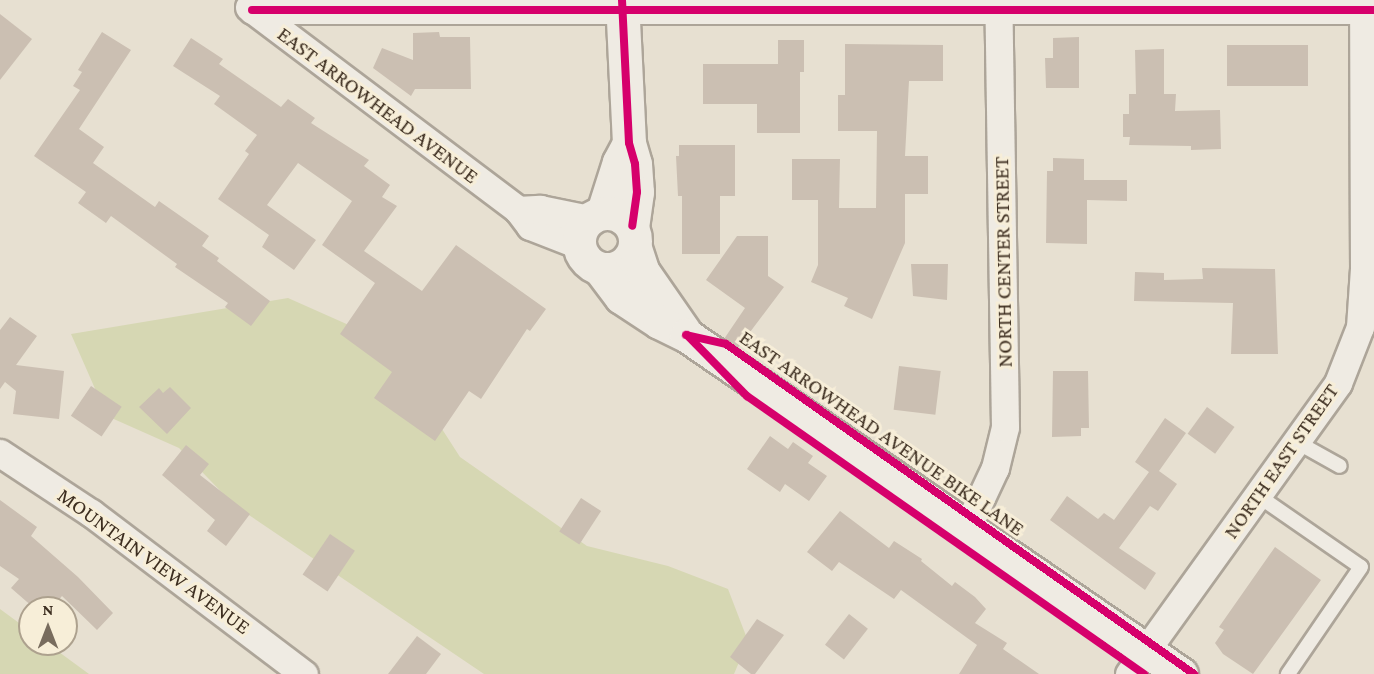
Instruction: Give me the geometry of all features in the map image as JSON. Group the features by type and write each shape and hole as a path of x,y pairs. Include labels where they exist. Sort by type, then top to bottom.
{"street":[{"path":"247,3 1367,6"},
{"name":"EAST ARROWHEAD AVENUE","path":"247,3 518,210 540,209 593,236"},
{"path":"593,236 611,269 622,265 630,258 637,192 635,164 629,143 622,5"},
{"name":"NORTH CENTER STREET","path":"972,517 995,468 1005,427 999,5"},
{"name":"NORTH EAST STREET","path":"1138,662 1338,383 1360,327 1369,216 1367,6"},
{"path":"629,143 619,162 593,236 621,297 659,322 686,335 1138,662 1181,674"},
{"path":"593,236 614,213 624,218 633,237 643,272 686,335"},
{"name":"MOUNTAIN VIEW AVENUE","path":"0,453 91,513 304,674"}],"lane":[{"path":"1295,441 1340,466"},
{"path":"1257,495 1361,567 1288,674"}],"green space":[{"path":"288,298 360,330 415,387 460,457 587,546 668,566 728,589 748,641 734,674 484,674 234,505 179,448 107,416 71,334"},
{"path":"0,609 18,622 18,656 64,656 89,674 0,674"}],"building":[{"path":"0,14 32,39 0,80"},
{"path":"102,32 131,50 79,129 104,147 93,163 155,207 159,201 209,236 202,246 219,258 217,261 270,301 251,326 225,307 228,303 175,267 177,264 111,216 106,223 78,203 86,192 34,156 80,90 73,86 82,72 78,70"},
{"path":"439,32 440,37 470,37 471,89 415,89 411,96 373,68 382,48 413,60 413,33"},
{"path":"1079,37 1079,88 1046,88 1045,58 1053,58 1053,38"},
{"path":"191,38 223,59 219,64 281,107 288,99 315,118 311,123 369,160 364,166 390,185 382,197 397,206 364,251 422,291 456,245 546,309 530,331 527,329 481,399 469,391 435,441 374,398 392,372 340,334 375,283 322,245 352,201 298,163 267,205 316,240 294,270 262,247 269,235 218,199 249,154 245,151 257,135 214,104 220,96 173,66"},
{"path":"778,40 804,40 804,72 800,72 800,133 757,133 757,104 703,104 703,64 778,64"},
{"path":"845,44 943,45 943,81 909,81 905,156 928,156 928,194 905,194 905,243 872,319 844,306 848,298 811,282 818,265 818,200 792,200 792,159 840,159 839,208 876,208 877,131 838,131 838,95 845,95"},
{"path":"1227,45 1308,45 1308,86 1227,86"},
{"path":"1164,49 1164,94 1176,94 1175,111 1220,110 1221,149 1191,150 1191,146 1129,145 1130,137 1123,137 1123,114 1129,114 1129,94 1136,94 1135,50"},
{"path":"679,145 735,145 735,196 720,196 720,254 682,254 682,196 678,196 676,156 679,156"},
{"path":"1053,158 1084,159 1084,180 1127,180 1127,201 1087,200 1087,244 1046,243 1047,171 1053,171"},
{"path":"737,236 768,236 768,276 784,287 738,348 724,339 745,308 706,280"},
{"path":"911,264 948,264 947,300 913,296"},
{"path":"1202,268 1275,269 1278,354 1231,354 1233,303 1134,301 1135,272 1164,273 1164,280 1203,279"},
{"path":"10,317 37,336 16,365 64,371 59,419 13,414 16,391 5,382 0,389 0,330"},
{"path":"899,366 941,371 935,415 894,410"},
{"path":"1053,371 1088,371 1089,428 1081,428 1081,436 1052,437"},
{"path":"91,386 122,407 102,437 71,416"},
{"path":"170,387 191,408 167,434 139,407 159,388 163,393"},
{"path":"1207,407 1235,427 1215,454 1188,434"},
{"path":"1165,418 1186,433 1159,471 1177,484 1158,511 1150,506 1119,548 1156,573 1145,590 1050,520 1067,496 1098,519 1104,513 1114,520 1149,472 1135,462"},
{"path":"770,436 788,449 793,442 813,456 808,463 827,476 809,501 785,484 780,492 747,469"},
{"path":"186,445 209,464 200,475 250,514 226,546 207,531 215,520 162,475"},
{"path":"581,498 601,511 579,545 559,532"},
{"path":"0,500 37,527 31,536 78,577 113,613 97,630 78,612 78,596 20,596 11,588 19,579 0,566"},
{"path":"840,511 889,548 894,541 922,559 921,561 952,586 955,582 975,597 986,609 975,623 1007,643 1003,649 1039,674 959,674 977,645 901,590 894,599 839,562 832,571 807,552"},
{"path":"330,534 355,551 327,591 303,575"},
{"path":"1275,547 1321,580 1253,674 1223,654 1215,643 1224,630 1219,627"},
{"path":"849,614 868,629 844,660 825,645"},
{"path":"757,619 784,635 755,674 751,674 730,657"},
{"path":"417,636 441,654 426,674 388,674"}],"cycle path":[{"path":"622,0 629,143 635,164 637,192 632,226"},
{"path":"252,10 1374,10"},
{"name":"EAST ARROWHEAD AVENUE BIKE LANE","path":"686,335 726,344 1194,674"},
{"path":"687,335 747,396 1144,674"}]}
